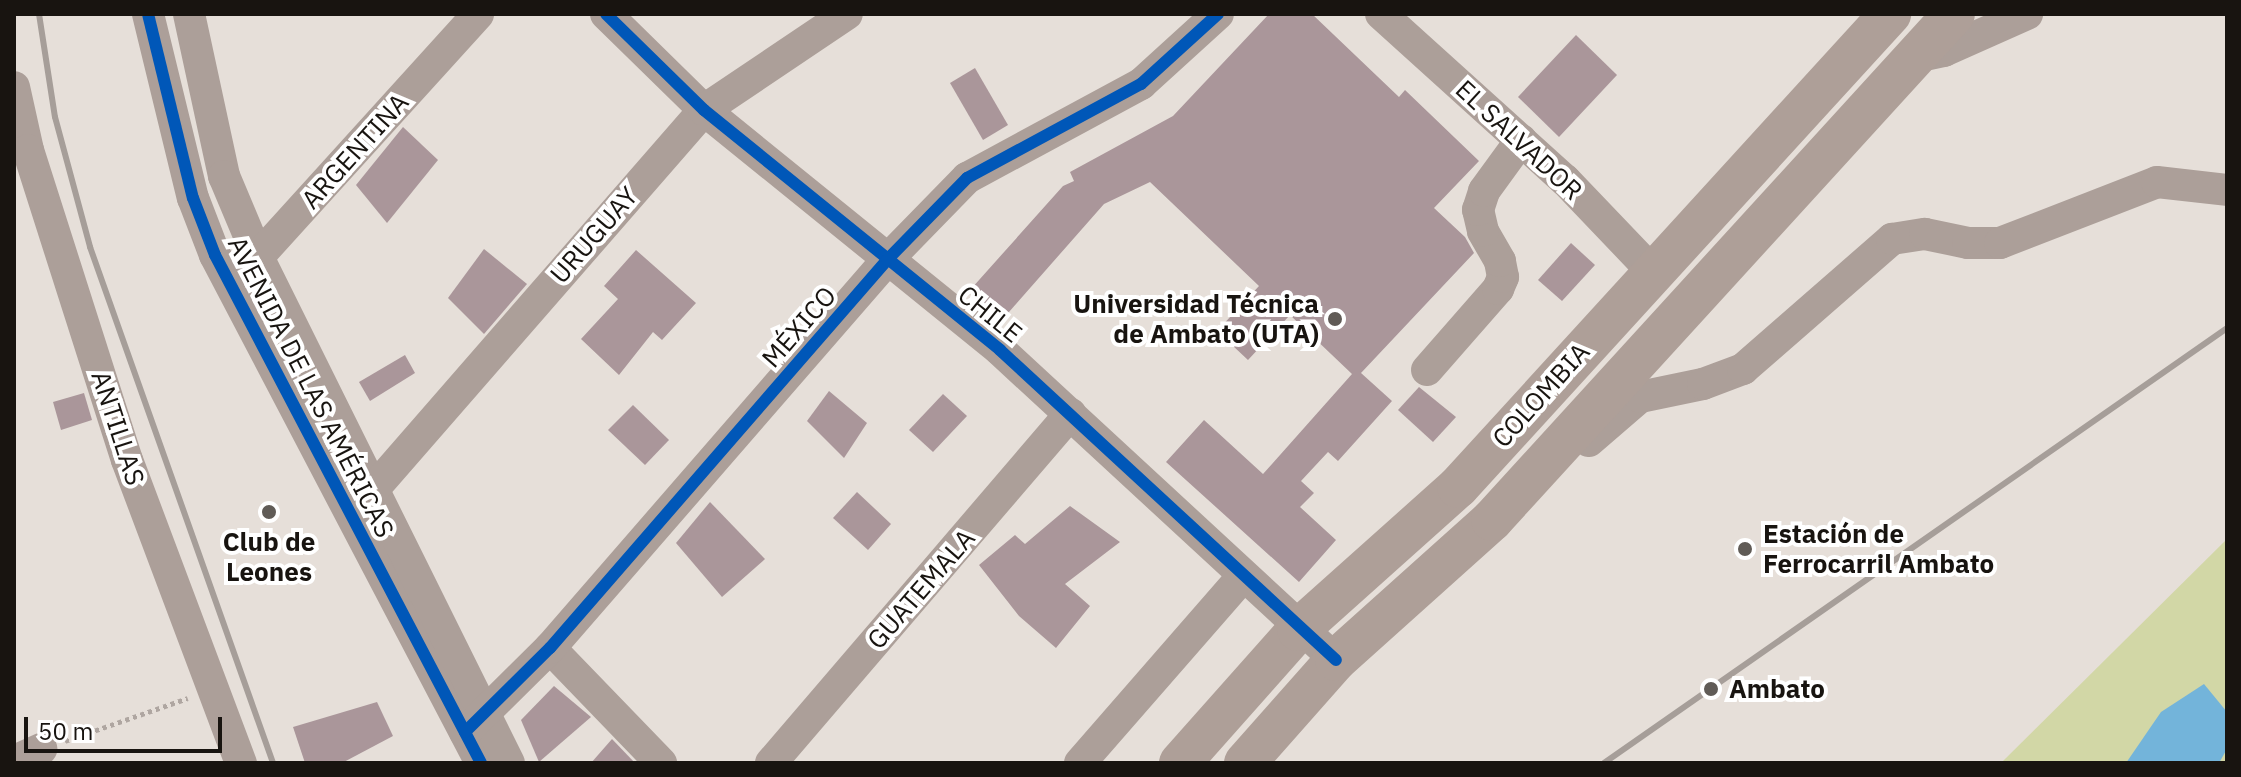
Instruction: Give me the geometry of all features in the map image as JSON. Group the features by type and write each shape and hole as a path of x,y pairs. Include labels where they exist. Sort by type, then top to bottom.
{"main road":[{"name":"COLOMBIA","path":"1180,763 1298,630 1458,487 1652,271 1890,14"},
{"name":"COLOMBIA","path":"1245,763 1336,660 1474,538 1954,14"}],"street":[{"name":"AVENIDA DE LAS AMÉRICAS","path":"148,14 193,198 230,286 476,724 509,763"},
{"name":"AVENIDA DE LAS AMÉRICAS","path":"189,14 224,176 258,257 372,491 476,724 481,763"},
{"name":"ARGENTINA","path":"230,286 478,14"},
{"name":"CHILE","path":"606,14 704,110 1070,414 1298,630 1336,660"},
{"name":"URUGUAY","path":"372,491 704,110 847,14"},
{"name":"MÉXICO","path":"476,724 550,648 887,260 967,178 1141,84 1218,14"},
{"name":"EL SALVADOR","path":"1381,14 1521,140 1652,271"},
{"path":"1915,57 1944,51 2027,14"},
{"name":"ANTILLAS","path":"14,87 28,150 122,445 241,763"},
{"path":"1427,370 1498,289 1503,277 1500,261 1483,231 1478,210 1484,191 1521,140"},
{"path":"1474,538 1486,542 1519,518 1620,410 1640,397 1703,384 1743,369 1892,239 1925,234 1968,243 2000,243 2157,182 2227,190"},
{"name":"GUATEMALA","path":"771,763 1070,414"},
{"path":"1080,763 1243,576"},
{"path":"550,648 661,763"}],"path":[{"path":"28,755 212,690"}],"green space":[{"path":"2227,539 2227,763 2001,763"}],"water":[{"path":"2204,684 2227,712 2227,749 2219,763 2126,763 2161,712"}],"building":[{"path":"1269,14 1312,14 1399,97 1405,90 1479,161 1434,208 1465,237 1474,253 1361,373 1392,401 1338,461 1328,452 1301,481 1314,493 1300,507 1336,540 1299,582 1166,462 1204,420 1263,474 1352,374 1290,315 1248,360 1217,331 1259,286 1150,182 1104,204 1001,321 971,289 1063,186 1074,181 1070,172 1173,116"},
{"path":"1576,35 1617,75 1559,137 1518,97"},
{"path":"975,68 1008,125 983,140 950,83"},
{"path":"403,127 438,160 387,223 356,185"},
{"path":"1571,243 1595,265 1562,301 1538,280"},
{"path":"484,249 527,284 484,334 448,298"},
{"path":"636,250 696,303 662,340 653,332 619,375 581,339 618,299 604,286"},
{"path":"405,355 415,373 370,401 359,382"},
{"path":"1419,387 1456,417 1433,442 1398,410"},
{"path":"829,391 867,423 844,458 807,421"},
{"path":"84,393 92,420 61,430 53,402"},
{"path":"943,394 967,416 933,452 909,430"},
{"path":"633,405 669,440 645,465 608,430"},
{"path":"857,492 891,524 868,550 833,518"},
{"path":"710,502 765,559 722,597 676,543"},
{"path":"1070,506 1120,542 1065,584 1090,606 1056,648 1019,616 979,565 1015,535 1025,544"},
{"path":"554,686 591,717 539,762 521,720"},
{"path":"377,702 393,736 342,763 305,763 293,727"},
{"path":"612,739 635,763 591,763"}],"railway":[{"path":"39,14 55,117 90,247 273,763"},
{"path":"1604,763 2227,328"}],"cycle path":[{"path":"148,14 193,198 215,255 481,763"},
{"path":"606,14 704,110 1000,350 1336,660"},
{"path":"465,732 550,648 887,260 967,178 1141,84 1218,14"}],"place":[{"name":"Universidad Técnica de Ambato (UTA)","path":"1335,319"},
{"name":"Club de Leones","path":"269,512"},
{"name":"Estación de Ferrocarril Ambato","path":"1745,549"},
{"name":"Ambato","path":"1711,689"}]}
